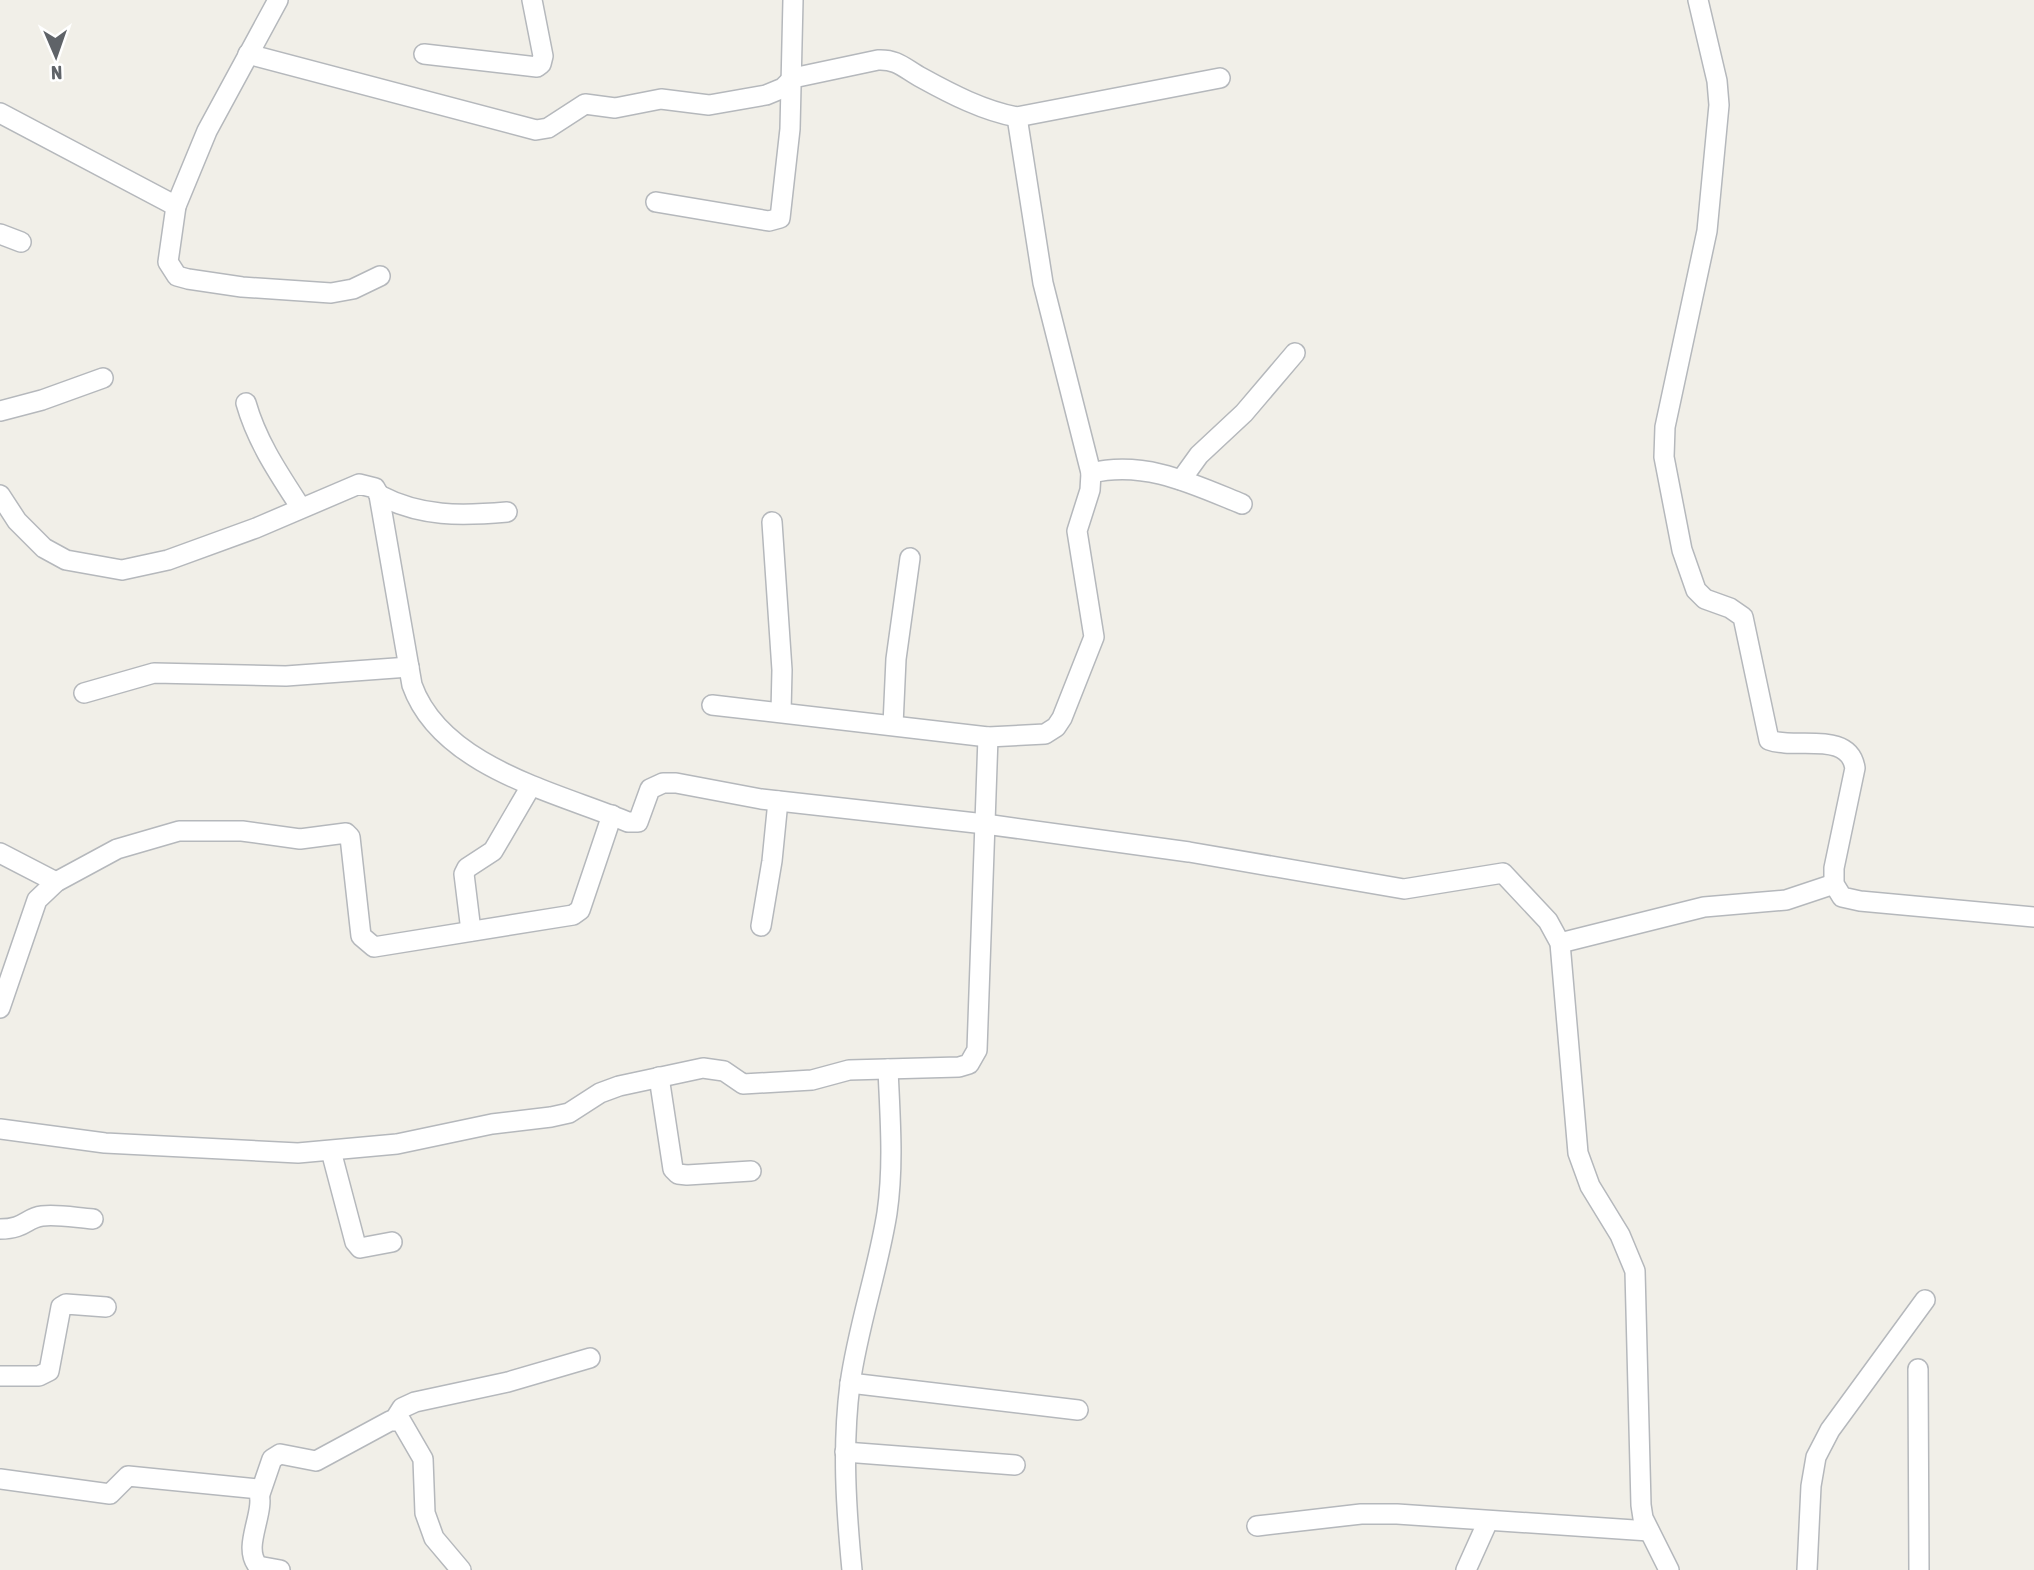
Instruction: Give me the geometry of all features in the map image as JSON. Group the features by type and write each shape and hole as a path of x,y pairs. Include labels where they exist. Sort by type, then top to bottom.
{"street":[{"path":"278,0 207,131 176,206 168,261 177,276 242,287 331,293 353,289 380,276"},
{"path":"424,54 537,66 541,64 543,56 532,0"},
{"path":"656,202 769,221 780,218 786,182 793,78 793,0"},
{"path":"1698,0 1717,81 1719,105 1705,244 1665,427 1664,457 1682,550 1696,590 1704,599 1730,608 1743,617 1769,740 1783,745 1836,745 1847,749 1853,757 1855,768 1834,869 1834,884 1842,897 1860,901 2034,917"},
{"path":"248,54 536,130 548,128 584,104 615,108 661,99 684,104 709,105 766,95 783,88 793,78 892,59 920,77 986,109 1017,117 1220,78"},
{"path":"712,705 988,737 1033,736 1056,727 1068,707 1092,648 1094,627 1077,531 1090,490 1091,472 1038,261 1017,117"},
{"path":"2,120 176,206"},
{"path":"0,234 21,242"},
{"path":"1181,480 1295,353"},
{"path":"0,411 43,400 103,378"},
{"path":"246,403 260,443 301,508"},
{"path":"1091,472 1127,468 1181,480 1242,504"},
{"path":"0,495 17,521 44,548 66,560 122,570 168,560 359,484 374,488 379,495 409,667 419,704 431,722 478,758 531,786 628,822 638,821 650,789 663,783 778,801 985,824 1189,852 1405,889 1503,873 1548,921 1560,943 1578,1153 1590,1186 1620,1235 1635,1271 1640,1506 1649,1531 1669,1570"},
{"path":"379,495 403,508 428,513 452,516 507,512"},
{"path":"772,522 782,670 781,712"},
{"path":"892,725 896,659 910,558"},
{"path":"84,693 154,673 286,676 409,667"},
{"path":"0,1129 118,1144 254,1153 331,1151 397,1144 492,1124 551,1117 569,1113 600,1093 659,1077 715,1069 743,1084 812,1080 849,1070 959,1068 974,1059 988,737"},
{"path":"471,931 464,874 467,868 493,851 531,786"},
{"path":"761,926 778,801"},
{"path":"0,1008 37,900 56,882 117,849 179,831 242,831 300,839 339,831 350,837 361,936 366,943 374,947 573,915 580,910 612,815"},
{"path":"0,853 56,882"},
{"path":"1560,943 1704,907 1786,900 1834,884"},
{"path":"852,1570 845,1496 845,1452 850,1383 887,1214 891,1151 888,1069"},
{"path":"659,1077 673,1168 678,1174 751,1171"},
{"path":"331,1151 355,1242 360,1248 367,1249 392,1242"},
{"path":"0,1229 24,1226 42,1216 93,1219"},
{"path":"1807,1570 1811,1486 1816,1457 1830,1430 1925,1300"},
{"path":"0,1376 39,1376 49,1371 61,1307 66,1304 106,1307"},
{"path":"279,1570 258,1566 254,1561 260,1494 272,1459 281,1454 316,1461 395,1419 402,1408 415,1402 508,1381 590,1358"},
{"path":"1919,1369 1919,1570"},
{"path":"850,1383 1078,1410"},
{"path":"395,1419 401,1421 420,1450 425,1513 434,1538 461,1570"},
{"path":"845,1452 1015,1465"},
{"path":"0,1479 110,1494 128,1475 246,1486 258,1489 260,1494"},
{"path":"1257,1526 1360,1514 1438,1516 1649,1531"},
{"path":"1465,1570 1488,1521"}]}
